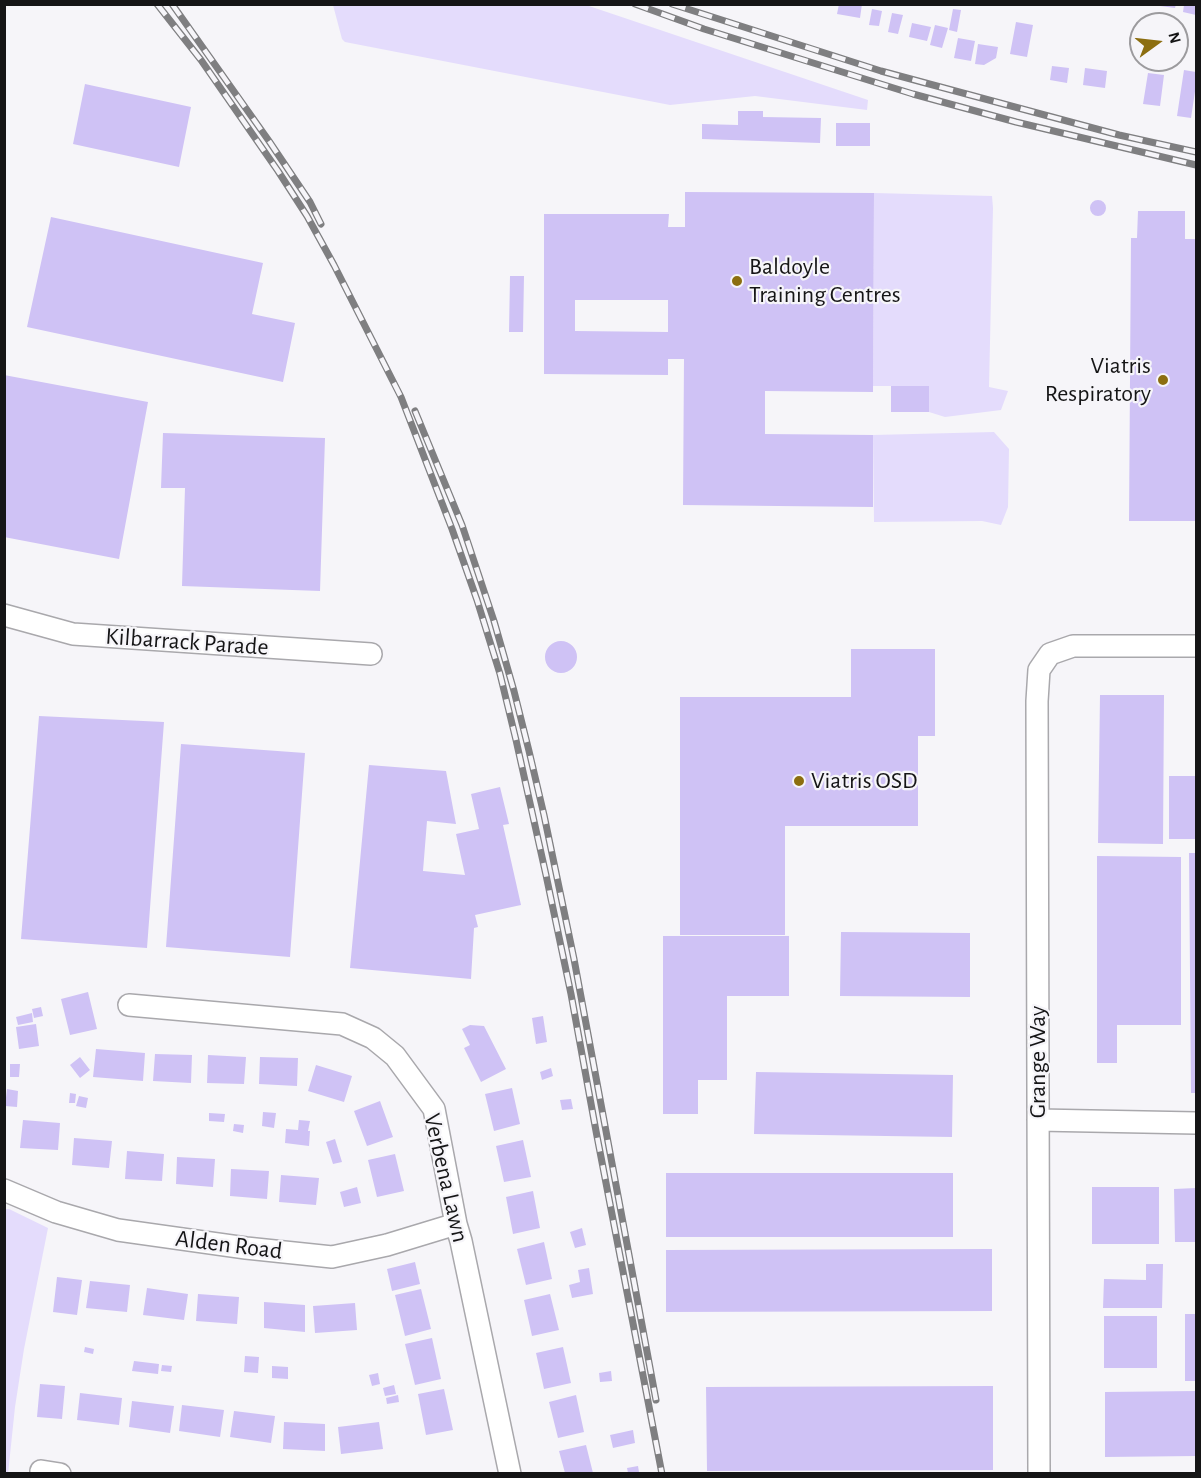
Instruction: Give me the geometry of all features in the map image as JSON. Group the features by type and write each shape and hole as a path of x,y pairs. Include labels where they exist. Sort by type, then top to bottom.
{"street":[{"name":"Kilbarrack Parade","path":"4,615 73,634 371,654"},
{"name":"Grange Way","path":"1039,1473 1037,701 1039,670 1050,654 1073,646 1197,646"},
{"name":"Verbena Lawn","path":"129,1005 342,1024 373,1038 395,1056 434,1109 504,1472"},
{"path":"1038,1120 1197,1123"},
{"name":"Alden Road","path":"4,1190 56,1212 118,1230 246,1248 332,1257 387,1245 456,1224"}],"shaded area":[{"path":"333,5 586,5 868,100 867,110 755,96 670,105 345,42 342,39"},
{"path":"874,193 992,196 989,387 1008,391 1001,410 945,417 929,412 928,386 873,386"},
{"path":"994,432 1009,449 1008,507 1001,525 982,521 874,522 873,435"},
{"path":"4,1209 9,1209 48,1228 24,1349 8,1474 4,1473"}],"building":[{"path":"839,4 862,4 860,18 837,14"},
{"path":"1160,4 1176,4 1175,8 1160,6"},
{"path":"1184,5 1196,5 1196,15 1183,12"},
{"path":"872,9 882,11 879,26 869,25"},
{"path":"953,9 961,10 957,32 949,30"},
{"path":"892,13 903,15 898,34 888,32"},
{"path":"1016,22 1033,25 1027,57 1010,54"},
{"path":"912,23 931,27 927,41 909,37"},
{"path":"935,25 948,28 942,48 930,45"},
{"path":"958,38 975,41 971,61 954,58"},
{"path":"978,44 998,47 996,58 984,65 975,64"},
{"path":"1052,66 1069,68 1067,83 1050,80"},
{"path":"1085,68 1107,71 1105,88 1083,85"},
{"path":"1184,72 1196,72 1191,118 1177,116"},
{"path":"1148,73 1164,75 1160,106 1143,104"},
{"path":"85,84 191,107 179,167 73,144"},
{"path":"738,111 763,111 763,117 821,118 820,143 702,139 702,124 738,125"},
{"path":"836,123 870,123 870,146 836,146"},
{"path":"685,192 874,193 873,392 765,391 765,434 873,435 873,507 683,505 684,359 668,359 668,375 544,374 544,214 669,214 668,227 685,227","holes":["575,300 668,300 668,332 575,331"]},
{"path":"1095,200 1101,200 1106,208 1104,214 1095,216 1090,211 1090,205"},
{"name":"Viatris Respiratory","path":"1138,211 1185,211 1185,239 1196,239 1196,521 1129,521 1131,238 1137,238"},
{"path":"51,217 263,263 252,314 295,323 283,382 27,327"},
{"path":"510,276 524,276 523,332 509,332"},
{"path":"4,375 148,402 119,559 4,537"},
{"path":"891,386 929,386 929,412 891,412"},
{"path":"163,433 325,438 320,591 182,586 185,488 161,488"},
{"path":"561,641 572,646 577,657 572,668 561,673 550,668 545,657 550,646"},
{"name":"Viatris OSD","path":"851,649 935,649 935,736 918,736 918,826 785,826 785,935 680,935 680,697 851,697"},
{"path":"1100,695 1164,695 1163,844 1098,843"},
{"path":"39,716 164,722 147,948 21,939"},
{"path":"181,744 305,753 290,957 166,947"},
{"path":"369,765 446,771 456,824 427,821 423,871 465,875 456,834 479,829 471,794 500,787 509,824 503,825 521,905 475,915 478,927 474,928 471,979 350,968"},
{"path":"1169,776 1196,776 1196,839 1169,839"},
{"path":"1189,853 1196,853 1196,1093 1191,1093"},
{"path":"1097,856 1181,857 1181,1025 1117,1025 1117,1063 1097,1063"},
{"path":"841,932 970,933 970,997 840,996"},
{"path":"663,936 789,936 789,996 727,996 727,1080 698,1080 698,1114 663,1114"},
{"path":"88,992 97,1029 70,1035 61,999"},
{"path":"41,1007 43,1016 34,1018 32,1009"},
{"path":"32,1013 33,1022 18,1025 16,1017"},
{"path":"543,1016 547,1042 536,1044 532,1018"},
{"path":"36,1024 39,1046 19,1049 16,1027"},
{"path":"470,1025 484,1026 506,1069 481,1082 464,1048 470,1045 462,1029"},
{"path":"96,1049 145,1053 143,1081 93,1077"},
{"path":"155,1054 192,1055 191,1083 153,1081"},
{"path":"208,1055 246,1057 244,1084 207,1083"},
{"path":"80,1057 90,1070 80,1078 70,1065"},
{"path":"260,1057 298,1058 297,1086 259,1084"},
{"path":"10,1064 20,1064 19,1077 10,1077"},
{"path":"316,1065 352,1076 344,1102 308,1091"},
{"path":"551,1068 553,1076 542,1080 540,1072"},
{"path":"756,1072 953,1075 952,1137 754,1134"},
{"path":"512,1088 520,1124 494,1131 485,1094"},
{"path":"7,1089 18,1091 17,1107 5,1106"},
{"path":"70,1093 76,1094 75,1103 69,1103"},
{"path":"79,1096 88,1098 86,1108 76,1106"},
{"path":"571,1099 573,1109 562,1110 560,1100"},
{"path":"380,1101 393,1137 367,1146 354,1111"},
{"path":"263,1112 276,1113 274,1128 262,1126"},
{"path":"209,1113 225,1114 224,1122 209,1121"},
{"path":"23,1120 60,1123 58,1150 20,1148"},
{"path":"299,1120 310,1121 309,1146 285,1143 286,1129 298,1130"},
{"path":"234,1124 244,1125 243,1133 233,1131"},
{"path":"74,1138 112,1141 109,1168 72,1165"},
{"path":"335,1139 342,1162 333,1164 326,1142"},
{"path":"523,1140 531,1177 504,1182 496,1146"},
{"path":"127,1151 164,1154 162,1181 125,1179"},
{"path":"395,1154 404,1191 377,1197 368,1160"},
{"path":"177,1157 215,1159 213,1187 176,1184"},
{"path":"231,1169 269,1171 267,1199 230,1196"},
{"path":"666,1173 953,1173 953,1237 666,1237"},
{"path":"281,1175 319,1178 316,1205 279,1202"},
{"path":"357,1187 361,1203 344,1207 340,1192"},
{"path":"1092,1187 1159,1187 1159,1244 1092,1244"},
{"path":"1196,1188 1196,1242 1175,1242 1174,1189"},
{"path":"533,1191 540,1228 513,1234 506,1197"},
{"path":"582,1228 586,1245 575,1248 570,1232"},
{"path":"544,1242 552,1279 526,1285 517,1249"},
{"path":"992,1249 992,1311 666,1312 666,1250"},
{"path":"415,1262 420,1284 392,1291 387,1269"},
{"path":"1146,1264 1163,1264 1162,1308 1103,1308 1104,1279 1146,1280"},
{"path":"589,1268 593,1294 572,1298 569,1285 580,1282 578,1270"},
{"path":"57,1277 82,1280 77,1315 53,1312"},
{"path":"90,1281 130,1285 127,1312 86,1308"},
{"path":"147,1288 188,1294 184,1320 143,1315"},
{"path":"421,1289 431,1329 405,1336 395,1295"},
{"path":"198,1294 239,1297 237,1324 196,1321"},
{"path":"550,1294 559,1330 532,1336 524,1300"},
{"path":"264,1302 305,1305 305,1332 264,1328"},
{"path":"355,1303 357,1330 315,1333 313,1306"},
{"path":"1185,1314 1196,1314 1196,1381 1185,1381"},
{"path":"1104,1316 1157,1316 1157,1368 1104,1368"},
{"path":"432,1338 441,1379 415,1385 405,1344"},
{"path":"85,1347 94,1349 93,1354 84,1352"},
{"path":"563,1347 571,1383 544,1389 536,1353"},
{"path":"245,1356 259,1357 258,1373 244,1372"},
{"path":"134,1361 159,1364 158,1374 132,1371"},
{"path":"162,1365 172,1366 171,1372 161,1371"},
{"path":"272,1366 288,1367 288,1379 272,1378"},
{"path":"611,1371 612,1381 600,1382 599,1373"},
{"path":"378,1373 380,1384 372,1386 369,1375"},
{"path":"40,1384 65,1386 62,1419 37,1417"},
{"path":"394,1385 396,1394 385,1396 383,1388"},
{"path":"993,1386 993,1470 707,1471 706,1387"},
{"path":"444,1389 453,1430 426,1435 418,1394"},
{"path":"1196,1391 1196,1456 1105,1457 1105,1392"},
{"path":"80,1393 122,1398 119,1425 77,1420"},
{"path":"398,1395 399,1402 387,1404 386,1398"},
{"path":"576,1395 584,1432 558,1438 549,1402"},
{"path":"132,1401 174,1406 170,1433 129,1427"},
{"path":"182,1405 224,1410 220,1437 179,1431"},
{"path":"234,1411 275,1416 271,1443 230,1437"},
{"path":"284,1422 325,1424 325,1451 283,1449"},
{"path":"379,1422 383,1449 341,1454 338,1427"},
{"path":"633,1430 635,1443 613,1448 610,1435"},
{"path":"586,1445 593,1473 565,1473 559,1451"},
{"path":"638,1466 639,1472 628,1473 627,1468"}],"railway":[{"path":"157,4 201,60 278,171 307,216 334,265 401,397 477,600 500,674 546,875 571,994 662,1474"},
{"path":"172,4 269,141 310,202 321,224"},
{"path":"635,4 704,29 913,94 1016,122 1196,165"},
{"path":"672,4 881,71 1119,135 1196,152"},
{"path":"415,411 462,525 494,621 529,751 574,959 656,1400"}],"place":[{"name":"Baldoyle Training Centres","path":"737,281"},
{"name":"Viatris Respiratory","path":"1163,380"},
{"name":"Viatris OSD","path":"799,781"}]}
